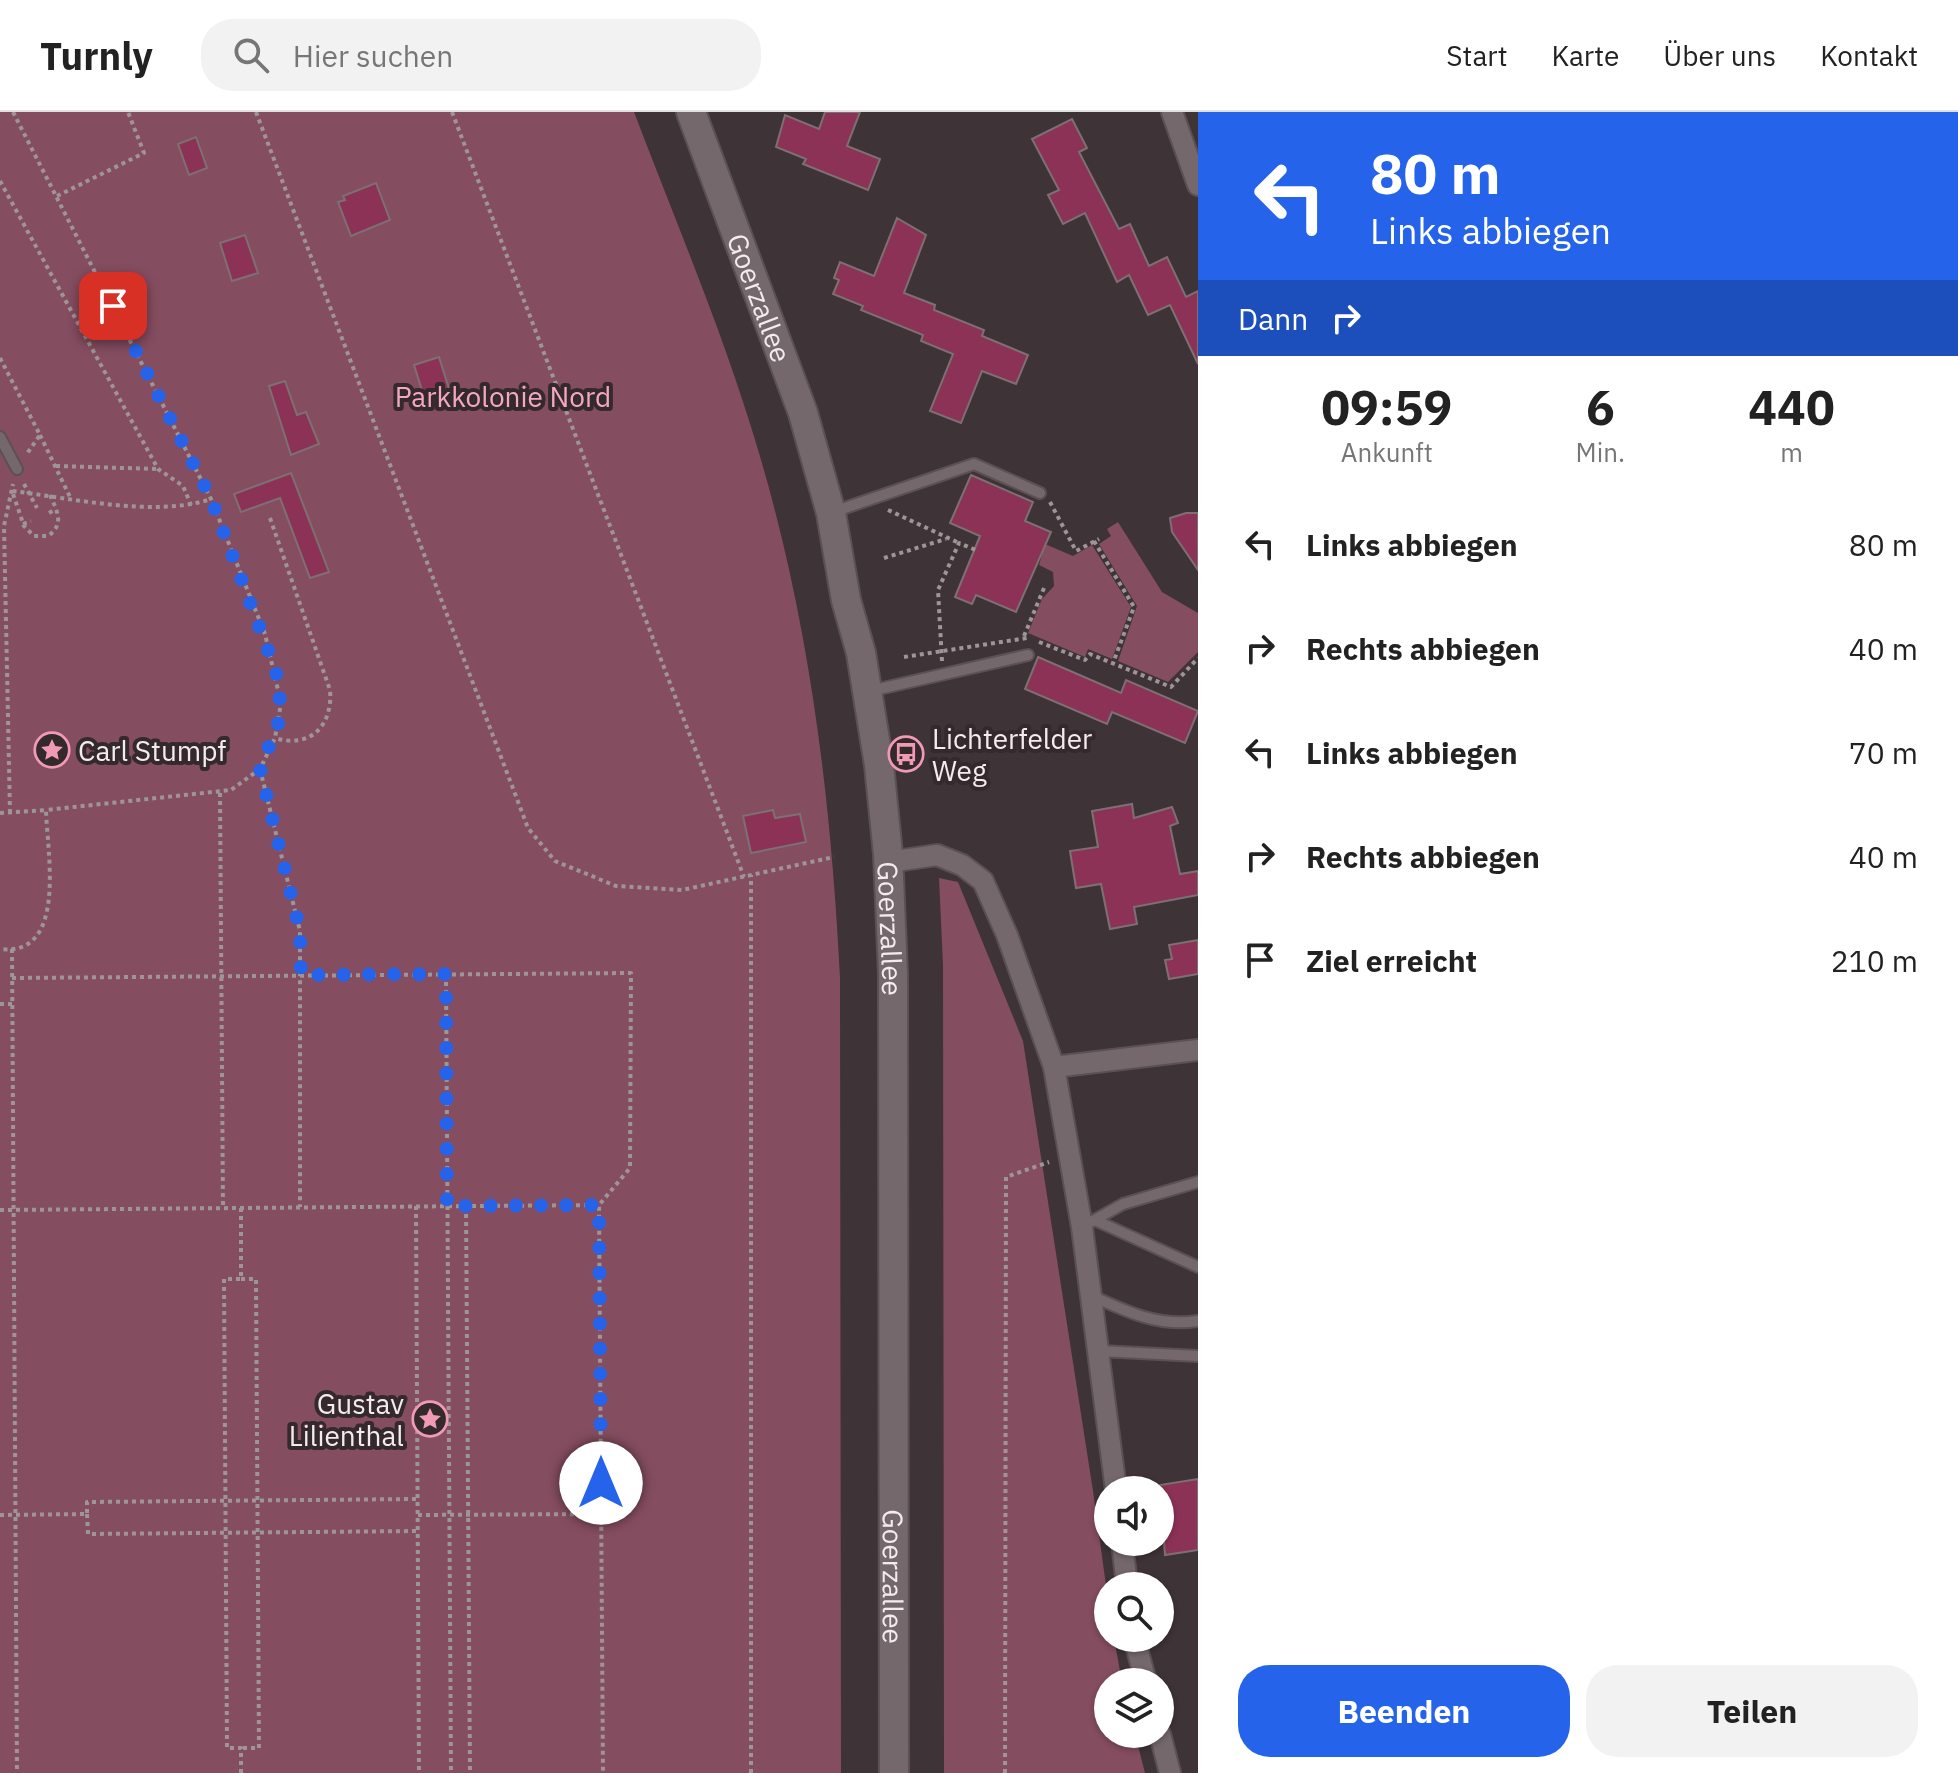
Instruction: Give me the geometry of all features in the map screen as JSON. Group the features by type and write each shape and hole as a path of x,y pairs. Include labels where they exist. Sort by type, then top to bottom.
{"main road":[{"name":"Goerzallee","path":"691,112 803,413 831,513 846,600 868,691 889,862 893,974 894,1773"}],"street":[{"path":"1172,112 1198,185"},
{"path":"889,862 937,855 962,865 983,881 1007,935 1054,1067 1070,1154 1090,1224 1092,1296 1114,1476"},
{"path":"1054,1067 1198,1050"},
{"path":"1164,1748 1170,1773"}],"lane":[{"path":"0,437 17,469"},
{"path":"831,513 974,464 1040,493"},
{"path":"868,691 1028,655"},
{"path":"1090,1224 1123,1204 1170,1187 1198,1182"},
{"path":"1090,1224 1198,1267"},
{"path":"1092,1296 1134,1316 1178,1324 1198,1321"},
{"path":"1100,1351 1198,1356"}],"path":[{"path":"0,813 220,793 242,784 260,769 275,738 280,686 265,634 211,499 13,112"},
{"path":"57,196 144,153 128,112"},
{"path":"256,112 528,828 555,861 616,886 682,890 834,857"},
{"path":"452,112 744,877"},
{"path":"0,181 158,469 183,486 191,505"},
{"path":"0,358 70,497"},
{"path":"10,813 2,526 17,469 40,435"},
{"path":"56,466 158,469"},
{"path":"17,469 37,508"},
{"path":"12,491 122,504 191,505 211,499"},
{"path":"12,491 23,524 34,536 48,536 59,522 50,495"},
{"path":"1040,493 1052,504 1076,551 1097,540 1134,607 1113,663"},
{"path":"869,501 978,551"},
{"path":"49,513 56,509"},
{"path":"270,518 330,690 331,702 329,716 319,733 291,743 275,738"},
{"path":"23,524 31,521"},
{"path":"884,558 948,538"},
{"path":"945,675 940,651 938,590 959,543"},
{"path":"1024,636 1044,588"},
{"path":"904,657 1024,636 1085,660 1090,654 1171,687 1198,658"},
{"path":"0,730 8,729"},
{"path":"906,754 919,753"},
{"path":"260,769 300,931 300,1207"},
{"path":"220,793 223,1208"},
{"path":"0,949 12,949 37,937 47,919 46,810"},
{"path":"751,875 751,1773"},
{"path":"12,949 17,1773"},
{"path":"12,978 631,973 630,1168 599,1205 603,1773"},
{"path":"446,974 451,1773"},
{"path":"0,1004 12,1004"},
{"path":"1005,1773 1006,1177 1070,1154"},
{"path":"0,1210 599,1205"},
{"path":"416,1206 419,1773"},
{"path":"466,1206 470,1773"},
{"path":"241,1208 241,1279"},
{"path":"224,1279 256,1279 257,1501 259,1748 227,1748 224,1279"},
{"path":"417,1499 87,1502 87,1514 88,1534 418,1531"},
{"path":"0,1515 87,1514"},
{"path":"418,1515 601,1514"},
{"path":"241,1748 241,1773"}],"green space":[{"name":"Parkkolonie Nord","path":"0,112 634,112 716,324 759,453 792,582 824,779 840,978 841,1773 0,1773"},
{"path":"1118,522 1162,592 1198,613 1198,652 1168,682 1118,661 1137,606 1099,544 1111,536 1107,529"},
{"path":"1045,544 1073,556 1092,545 1131,607 1112,659 1088,649 1085,657 1028,633 1042,599 1054,586 1053,572 1039,565"},
{"path":"939,878 958,882 1023,1041 1093,1491 1094,1556 1102,1556 1104,1572 1094,1572 1094,1652 1117,1652 1119,1668 1094,1668 1094,1748 1139,1748 1145,1773 944,1773 943,965"}],"building":[{"path":"825,112 860,112 847,146 880,159 868,190 803,164 806,159 776,147 785,115 819,129"},
{"path":"1072,119 1087,148 1079,152 1119,229 1130,224 1149,266 1167,257 1186,297 1198,291 1198,364 1170,305 1148,315 1129,275 1117,282 1085,213 1063,224 1048,195 1059,190 1032,139"},
{"path":"196,137 207,168 189,175 178,144"},
{"path":"376,183 390,220 351,236 338,202 345,200 343,196"},
{"path":"897,218 926,235 904,293 935,305 934,310 984,330 982,336 1028,355 1016,384 982,371 961,423 930,411 953,354 921,341 923,335 861,310 863,306 833,294 839,280 834,278 840,262 874,276"},
{"path":"245,235 258,273 232,281 220,243"},
{"path":"439,357 450,392 425,400 414,365"},
{"path":"285,381 297,415 306,412 319,444 291,455 269,386"},
{"path":"291,473 329,572 310,578 280,498 241,512 234,494"},
{"path":"971,475 1033,502 1025,521 1051,532 1016,612 976,595 972,604 955,597 980,536 950,523"},
{"path":"1198,513 1198,570 1172,532 1170,518"},
{"path":"1038,657 1121,693 1126,680 1198,711 1185,743 1112,712 1107,724 1025,689"},
{"path":"1132,804 1134,818 1172,807 1178,823 1170,826 1180,874 1198,871 1198,895 1134,907 1137,924 1110,929 1101,884 1076,888 1070,851 1098,847 1092,811"},
{"path":"773,810 775,818 800,814 806,842 751,853 743,816"},
{"path":"1198,940 1198,974 1169,979 1165,960 1172,959 1169,945"},
{"path":"1198,1479 1198,1550 1174,1554 1174,1483"}],"place":[{"name":"Carl Stumpf","path":"52,750"},
{"name":"Lichterfelder Weg","path":"906,754"},
{"name":"Gustav Lilienthal","path":"430,1419"}],"route":[{"path":"113,306 211,499 265,634 280,686 281,703 275,738 260,769 300,931 301,975 446,974 447,1206 599,1205 601,1483"}]}
